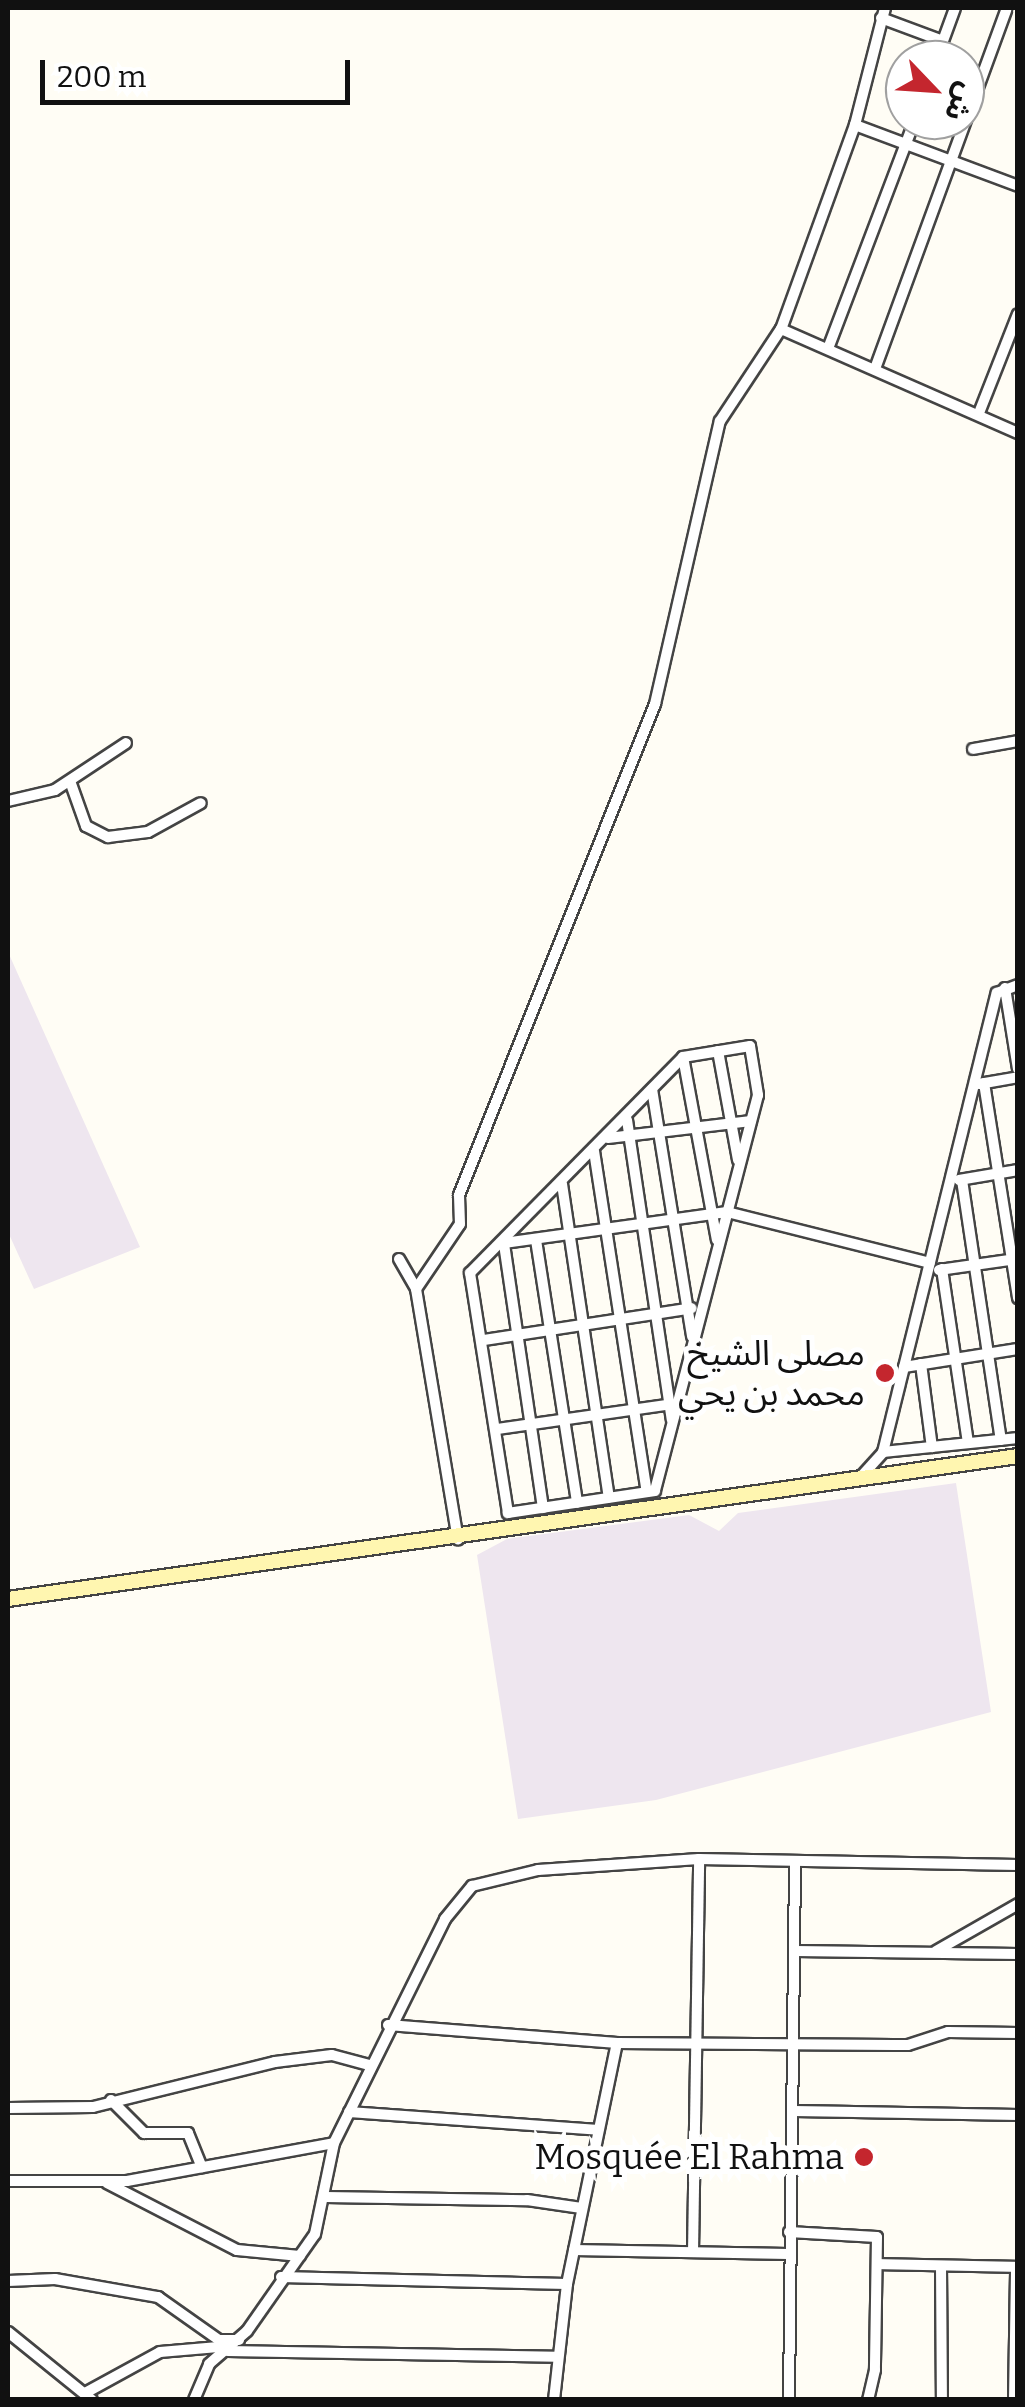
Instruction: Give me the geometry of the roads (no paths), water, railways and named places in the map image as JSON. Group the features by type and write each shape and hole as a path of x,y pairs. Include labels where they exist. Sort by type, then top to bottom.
{"street":[{"path":"942,40 955,8"},
{"path":"876,366 1008,10"},
{"path":"416,1289 460,1224 459,1195 654,704 720,421 781,329 855,126 883,13 940,40"},
{"path":"855,126 907,141 1018,186"},
{"path":"829,346 907,141"},
{"path":"978,413 1018,314"},
{"path":"781,329 876,366 1018,433"},
{"path":"973,749 1018,740"},
{"path":"8,801 70,782 126,744"},
{"path":"70,782 86,826 108,838 148,832 201,803"},
{"path":"859,1480 883,1452 929,1267 956,1180 997,993 1011,987 1018,1069"},
{"path":"627,1120 656,1314 674,1404 674,1436 655,1490 508,1513 484,1340 470,1273 627,1120 682,1057 750,1046 758,1095 674,1404"},
{"path":"718,1051 739,1166"},
{"path":"682,1057 718,1246"},
{"path":"979,1084 1018,1077"},
{"path":"979,1084 1014,1259 1018,1298"},
{"path":"652,1089 693,1343"},
{"path":"605,1138 751,1121"},
{"path":"594,1151 646,1492"},
{"path":"956,1180 1018,1170"},
{"path":"956,1180 975,1265 1002,1440"},
{"path":"562,1184 609,1498"},
{"path":"504,1243 727,1212 942,1270 1014,1259"},
{"path":"536,1240 578,1502"},
{"path":"504,1243 543,1508"},
{"path":"400,1259 416,1289 458,1540"},
{"path":"942,1270 968,1443"},
{"path":"484,1340 702,1306"},
{"path":"904,1367 1018,1349"},
{"path":"921,1364 932,1447"},
{"path":"496,1428 674,1404"},
{"path":"883,1452 1018,1438"},
{"path":"8,1599 458,1540 1018,1456"},
{"path":"693,2252 700,1859"},
{"path":"194,2400 209,2364 233,2345 315,2234 326,2197 334,2143 369,2065 445,1919 472,1886 538,1870 700,1859 1018,1865"},
{"path":"788,2400 788,2254 796,2044 795,1862"},
{"path":"932,1953 1018,1904"},
{"path":"796,1950 1018,1954"},
{"path":"388,2024 617,2043 908,2045 948,2032 1018,2033"},
{"path":"554,2400 567,2284 617,2043"},
{"path":"8,2108 92,2107 275,2062 332,2055 369,2065"},
{"path":"111,2100 144,2133 188,2133 202,2167"},
{"path":"794,2111 1018,2114"},
{"path":"349,2112 598,2130"},
{"path":"8,2181 106,2182 334,2143"},
{"path":"106,2182 237,2250 300,2256"},
{"path":"326,2197 526,2200 581,2208"},
{"path":"789,2232 871,2233 878,2242 875,2370 868,2400"},
{"path":"574,2250 788,2254"},
{"path":"878,2264 1017,2267 1014,2400"},
{"path":"941,2266 942,2400"},
{"path":"282,2277 567,2284"},
{"path":"8,2281 55,2278 158,2297 219,2340 233,2345"},
{"path":"8,2332 90,2396 160,2352 233,2345 556,2358"}],"place":[{"name":"مصلى الشيخ محمد بن يحي","path":"885,1373"},
{"name":"Mosquée El Rahma","path":"864,2157"}]}
